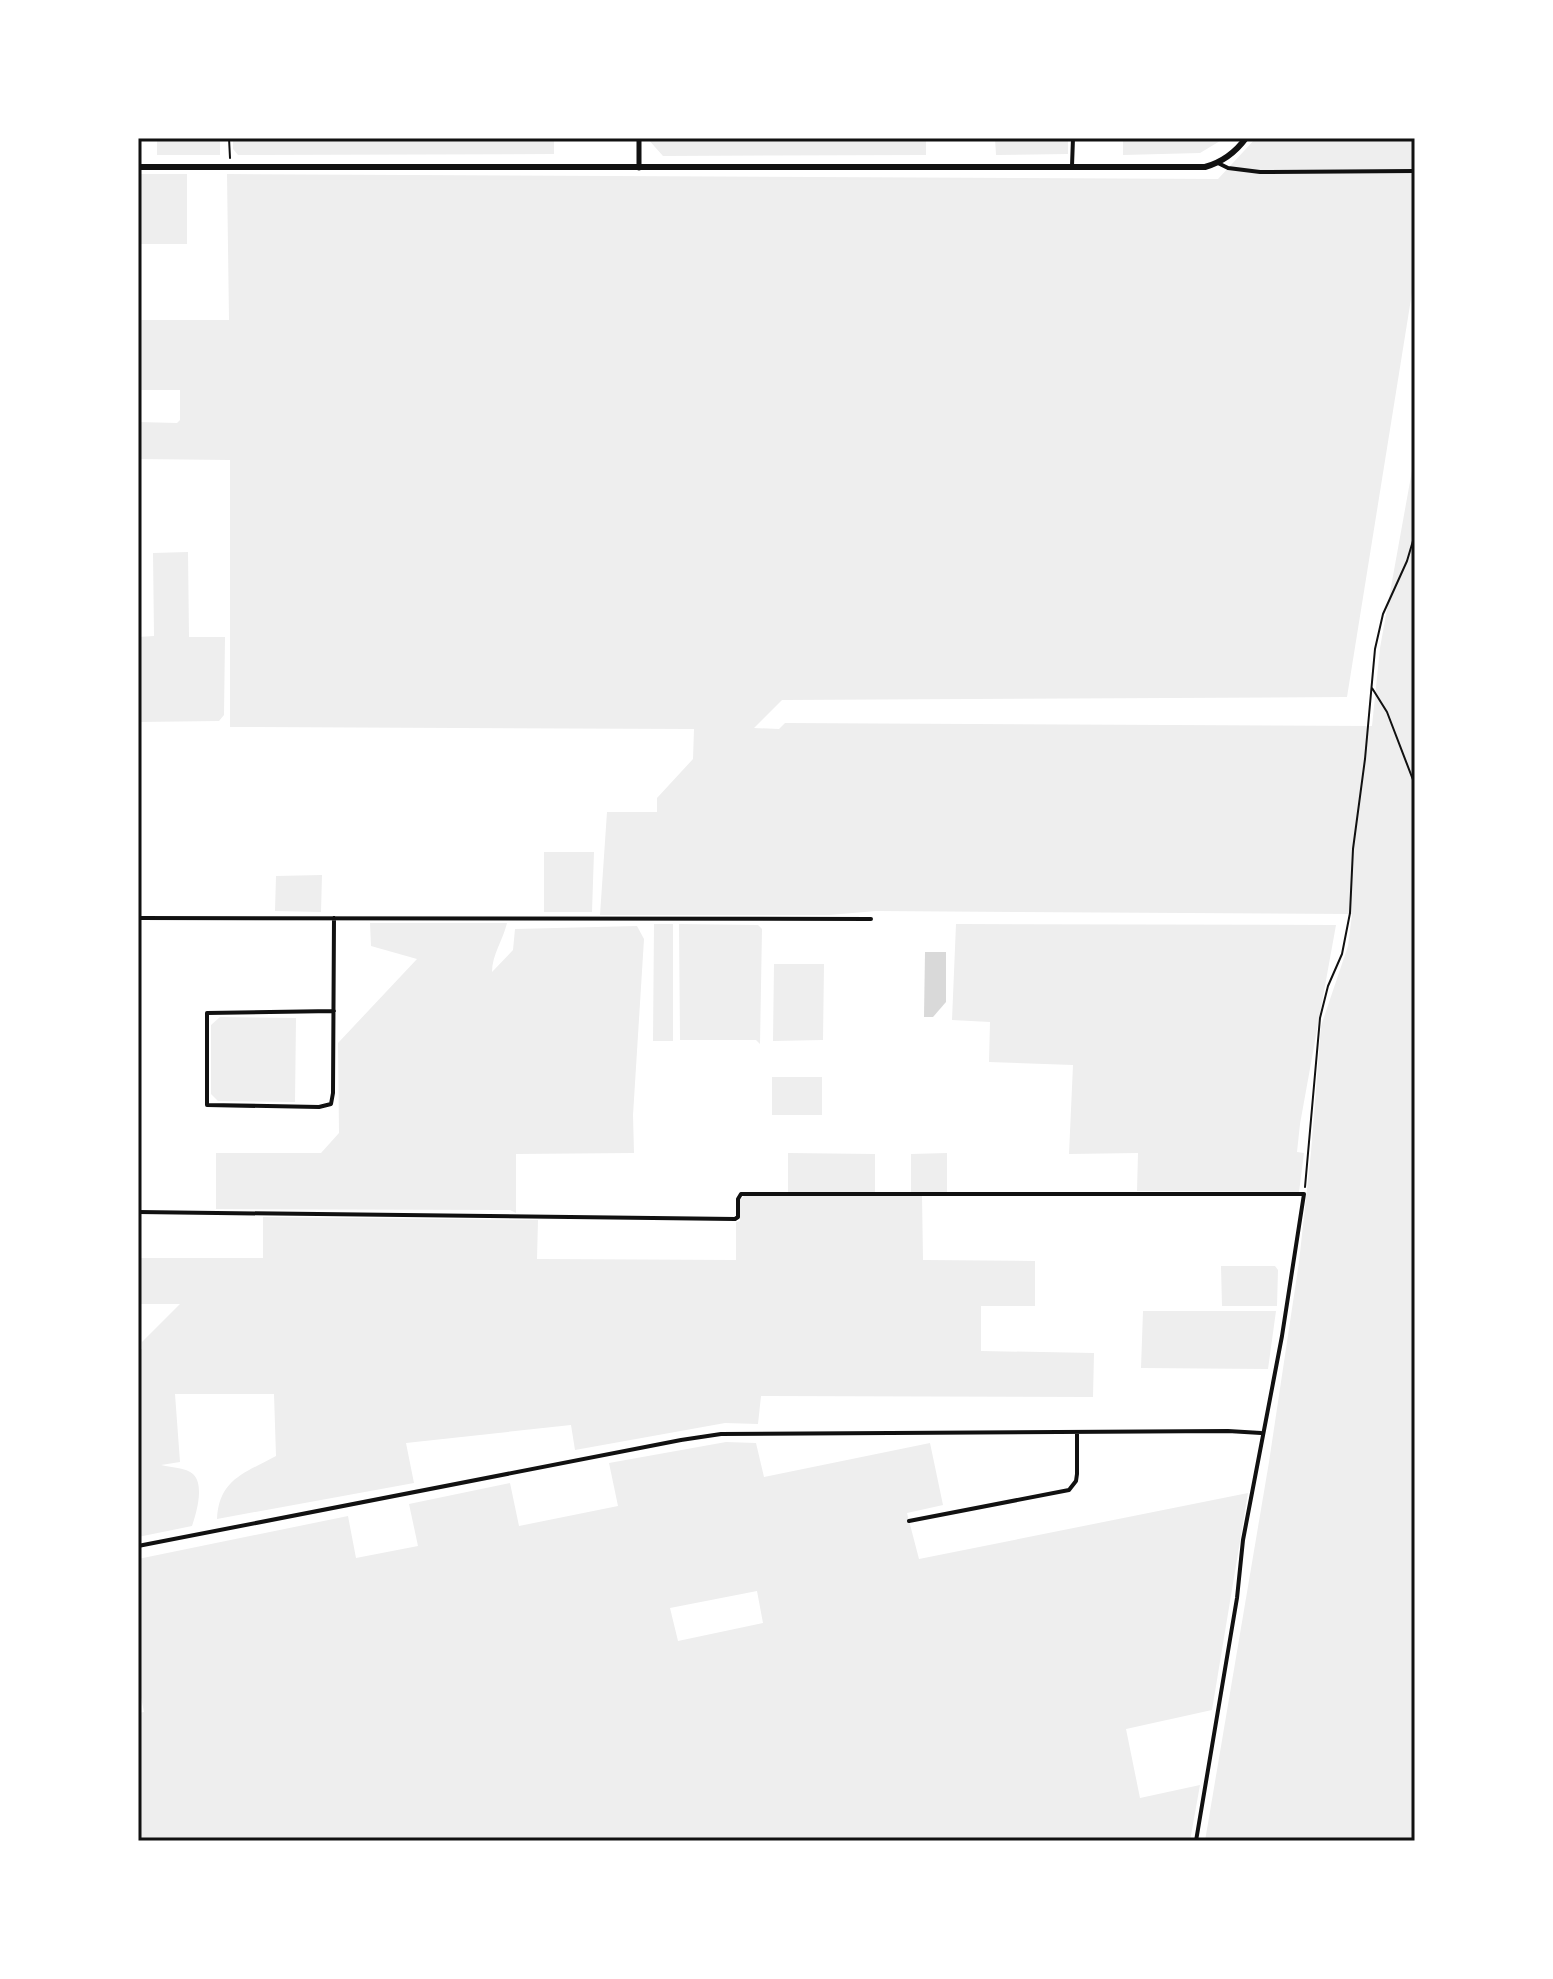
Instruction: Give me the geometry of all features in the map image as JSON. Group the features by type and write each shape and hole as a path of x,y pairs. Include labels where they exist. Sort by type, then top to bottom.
{"main road":[{"path":"138,167 1205,167 1229,156 1246,138"}],"street":[{"path":"639,138 639,168"},
{"path":"1072,166 1073,138"},
{"path":"1218,163 1228,168 1260,172 1415,171"},
{"path":"138,918 871,919"},
{"path":"334,918 334,1011 331,1104 319,1107 207,1105 207,1013 334,1011"},
{"path":"138,1212 735,1219 741,1194 1304,1194 1196,1841"},
{"path":"909,1521 1069,1490 1077,1474 1077,1432"},
{"path":"138,1546 721,1434 1262,1433"}],"path":[{"path":"229,138 230,167"},
{"path":"1304,1194 1320,1018 1328,986 1342,954 1350,913 1353,849 1379,626 1415,534"},
{"path":"1372,686 1387,712 1415,785"}],"shaded area":[{"path":"157,138 220,138 220,155 157,155"},
{"path":"233,138 554,138 554,154 238,155 233,149"},
{"path":"647,138 926,138 926,155 663,156"},
{"path":"995,138 1068,138 1068,154 996,155"},
{"path":"1123,138 1225,138 1200,153 1123,155"},
{"path":"1256,138 1415,138 1415,274 1347,697 782,700 754,728 779,729 785,723 1372,726 1380,648 1415,454 1415,1841 1205,1841 1269,1462 1299,1262 1321,1026 1348,946 1352,914 876,911 829,915 600,915 607,812 657,812 657,798 693,759 694,729 230,727 230,460 138,459 138,422 177,423 180,420 180,390 138,390 138,320 229,320 227,174 1218,179"},
{"path":"138,174 187,174 187,244 138,244"},
{"path":"188,552 189,637 225,637 224,715 219,721 138,722 138,637 154,636 153,553"},
{"path":"544,852 594,852 592,912 544,912"},
{"path":"322,875 321,912 275,911 276,876"},
{"path":"370,923 507,923 492,972 513,950 515,929 637,926 644,939 633,1115 634,1153 516,1154 516,1213 510,1210 216,1209 216,1153 321,1153 339,1133 338,1043 417,959 371,946"},
{"path":"654,924 673,924 673,1041 653,1041"},
{"path":"679,924 758,925 762,929 760,1044 756,1040 680,1040"},
{"path":"956,924 1336,925 1300,1124 1297,1152 1304,1153 1299,1192 1137,1191 1138,1153 1069,1154 1073,1065 989,1062 990,1022 952,1020"},
{"path":"925,952 946,952 946,1002 933,1017 924,1017"},
{"path":"774,964 824,964 823,1040 773,1041"},
{"path":"220,1017 296,1018 295,1102 218,1101 211,1094 211,1025"},
{"path":"772,1077 822,1077 822,1115 772,1115"},
{"path":"788,1153 875,1154 875,1192 788,1192"},
{"path":"947,1153 947,1192 911,1192 911,1154"},
{"path":"922,1195 923,1260 1035,1261 1035,1306 981,1306 981,1351 1094,1353 1093,1397 761,1396 758,1424 725,1423 575,1450 571,1425 406,1443 414,1483 217,1519 228,1486 244,1473 276,1456 274,1394 175,1394 180,1462 161,1465 187,1470 197,1479 196,1514 192,1526 138,1537 138,1349 142,1349 142,1342 180,1304 138,1304 138,1258 263,1258 263,1217 538,1220 537,1259 736,1260 736,1222 740,1221 740,1200 744,1196"},
{"path":"1221,1266 1275,1266 1278,1270 1277,1306 1222,1306"},
{"path":"1143,1311 1276,1311 1268,1369 1141,1368"},
{"path":"726,1442 756,1443 764,1477 930,1443 943,1505 907,1513 919,1559 1248,1493 1212,1710 1126,1729 1140,1798 1200,1785 1190,1841 138,1841 138,1713 144,1712 138,1682 138,1559 348,1516 356,1558 418,1546 409,1504 510,1483 519,1526 618,1506 609,1463","holes":["757,1591 763,1623 678,1641 670,1608"]}]}
